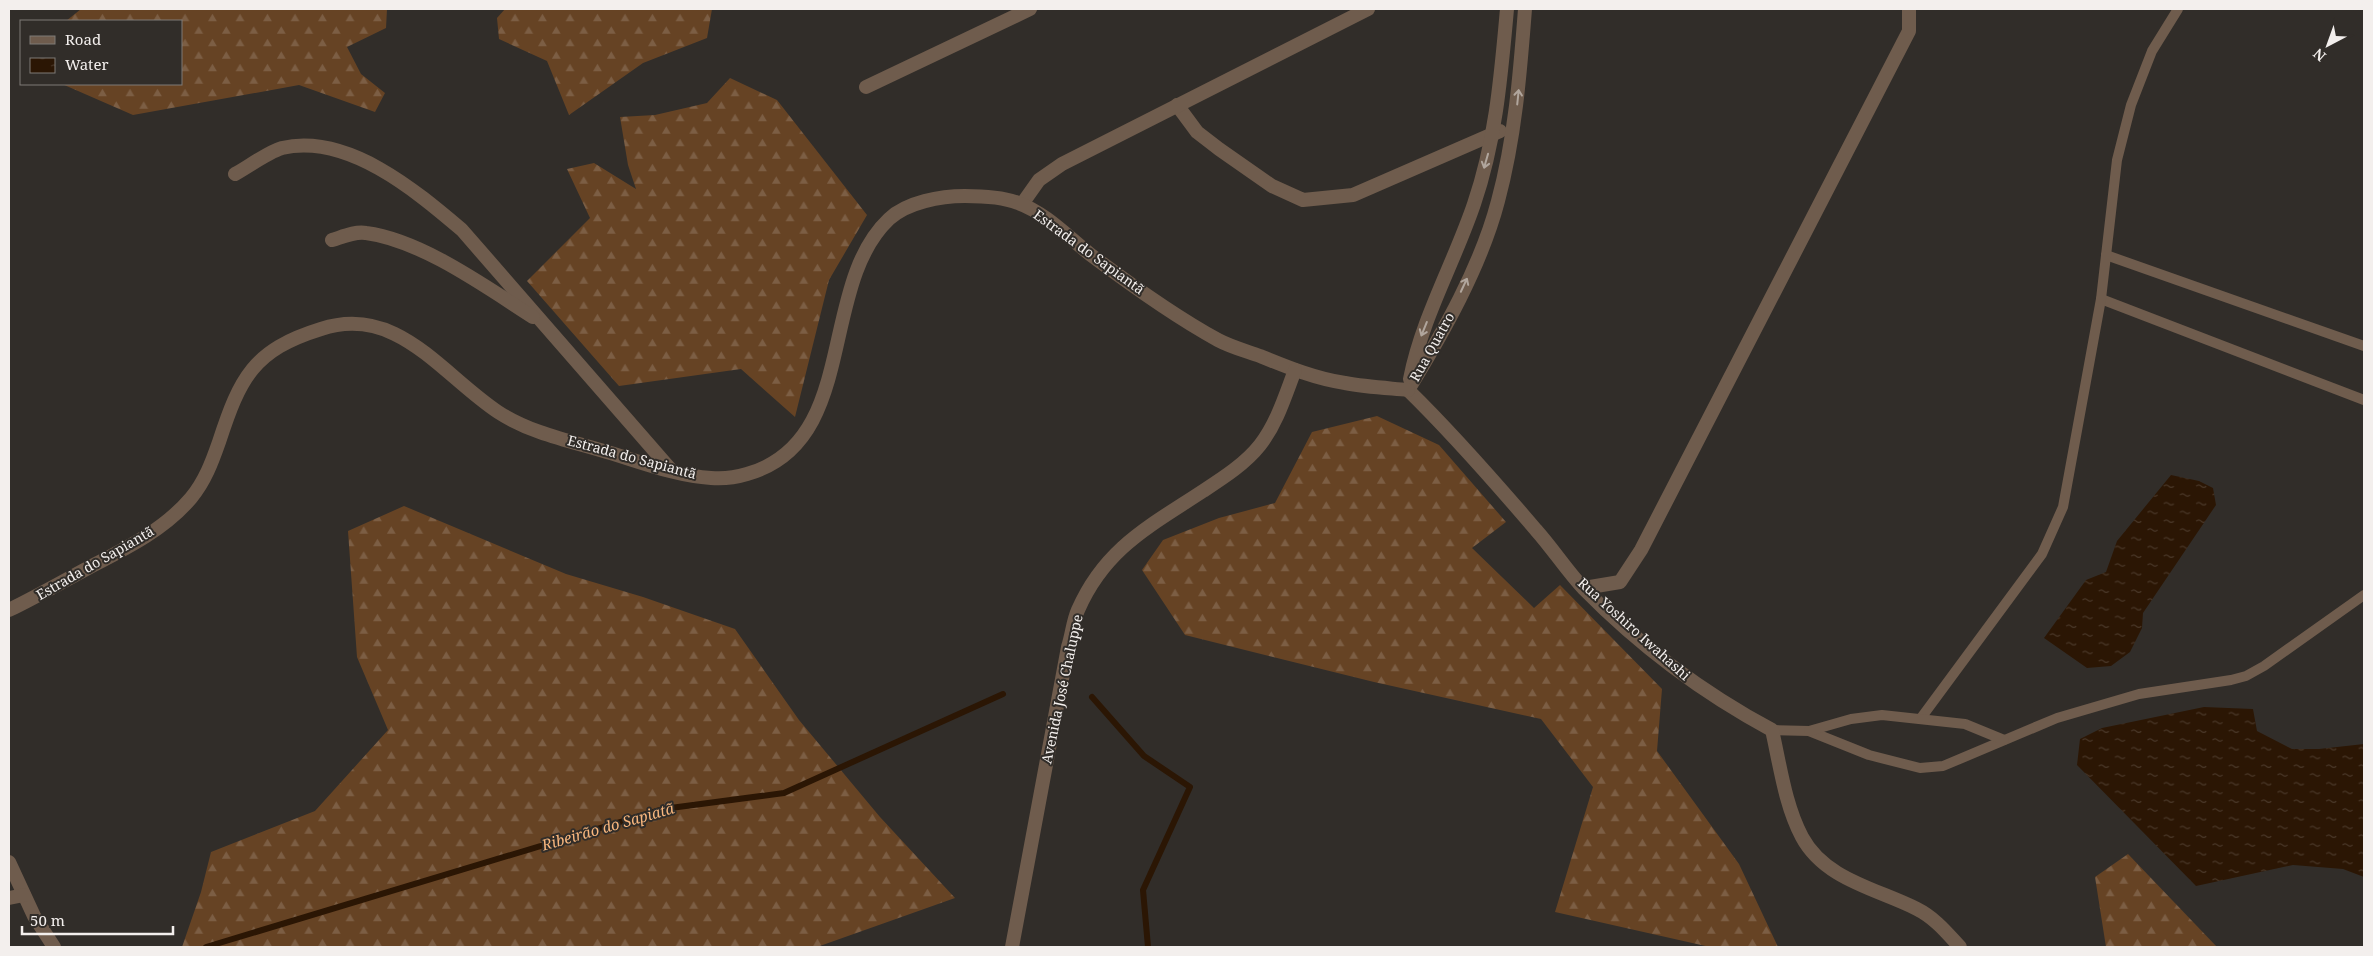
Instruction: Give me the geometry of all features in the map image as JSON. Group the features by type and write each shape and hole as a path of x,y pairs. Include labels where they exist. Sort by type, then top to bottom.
{"street":[{"path":"866,87 1030,9"},
{"path":"1022,204 1039,180 1062,164 1177,104 1368,9"},
{"name":"Rua Quatro","path":"1408,390 1416,349 1474,203 1494,133 1506,9"},
{"name":"Rua Quatro","path":"1408,390 1432,350 1480,253 1498,202 1515,126 1525,9"},
{"path":"1584,588 1620,582 1641,550 1909,31 1909,9"},
{"path":"1177,104 1197,132 1219,149 1272,186 1303,200 1353,195 1494,133 1515,126"},
{"path":"235,174 281,148 311,146 347,154 378,166 426,199 462,230 672,471"},
{"name":"Estrada do Sapiantã","path":"9,610 127,548 169,520 192,497 209,471 235,397 253,365 275,348 323,328 354,322 378,325 404,337 500,414 528,428 672,471 714,479 747,474 776,461 806,434 820,407 858,267 872,241 891,216 923,201 963,196 1008,199 1022,204 1045,218 1089,254 1221,342 1295,370 1343,383 1408,390"},
{"path":"332,240 364,232 395,241 453,266 546,326"},
{"name":"Avenida José Chaluppe","path":"1012,947 1067,656 1078,611 1093,582 1110,558 1133,538 1232,471 1259,447 1276,420 1295,370"},
{"name":"Rua Yoshiro Iwahashi","path":"1408,390 1441,422 1537,531 1584,588 1687,678 1730,707 1772,730"},
{"path":"1772,730 1788,800 1802,838 1822,861 1849,881 1918,909 1939,924 1960,947"},
{"path":"9,862 34,916 54,947"},
{"path":"9,898 24,895"}],"lane":[{"path":"1921,718 2042,554 2063,507 2101,300 2118,160 2131,105 2152,51 2178,9"},
{"path":"2106,255 2343,341 2364,346"},
{"path":"2101,300 2364,400"},
{"path":"1772,730 1809,732 1869,755 1920,768 1943,766 2057,718 2139,694 2246,676 2264,666 2364,595"},
{"path":"1809,732 1851,719 1882,715 1965,724 2004,740"}],"green space":[{"path":"81,9 387,9 386,28 347,47 361,74 385,93 375,112 299,85 133,115 64,85 182,85 182,20 67,20"},
{"path":"505,9 712,9 707,38 643,63 569,115 547,61 499,39 497,18"},
{"path":"730,78 777,100 867,215 829,280 795,417 741,369 619,386 527,281 590,218 567,169 594,163 636,189 628,165 620,117 655,115 707,103"},
{"path":"1377,416 1439,445 1506,522 1472,548 1534,608 1560,585 1662,689 1657,751 1739,864 1778,947 1710,947 1555,912 1593,787 1541,719 1374,682 1185,635 1142,570 1163,540 1219,518 1275,503 1312,432"},
{"path":"404,506 566,574 643,597 735,629 799,720 880,817 955,898 817,947 182,947 201,892 211,852 315,811 388,730 357,657 348,531"},
{"path":"2128,854 2217,947 2106,947 2095,877"}],"water":[{"path":"2171,475 2199,481 2213,488 2216,505 2143,613 2142,628 2130,652 2111,666 2087,668 2044,638 2086,580 2106,572 2117,541"},
{"path":"2204,707 2253,709 2257,731 2292,749 2319,749 2364,744 2364,877 2343,869 2293,865 2196,886 2077,765 2080,739 2102,728"}],"waterway":[{"name":"Ribeirão do Sapiatã","path":"206,947 663,809 784,793 1003,694"},
{"path":"1092,697 1144,756 1190,787 1143,890 1148,947"}]}
